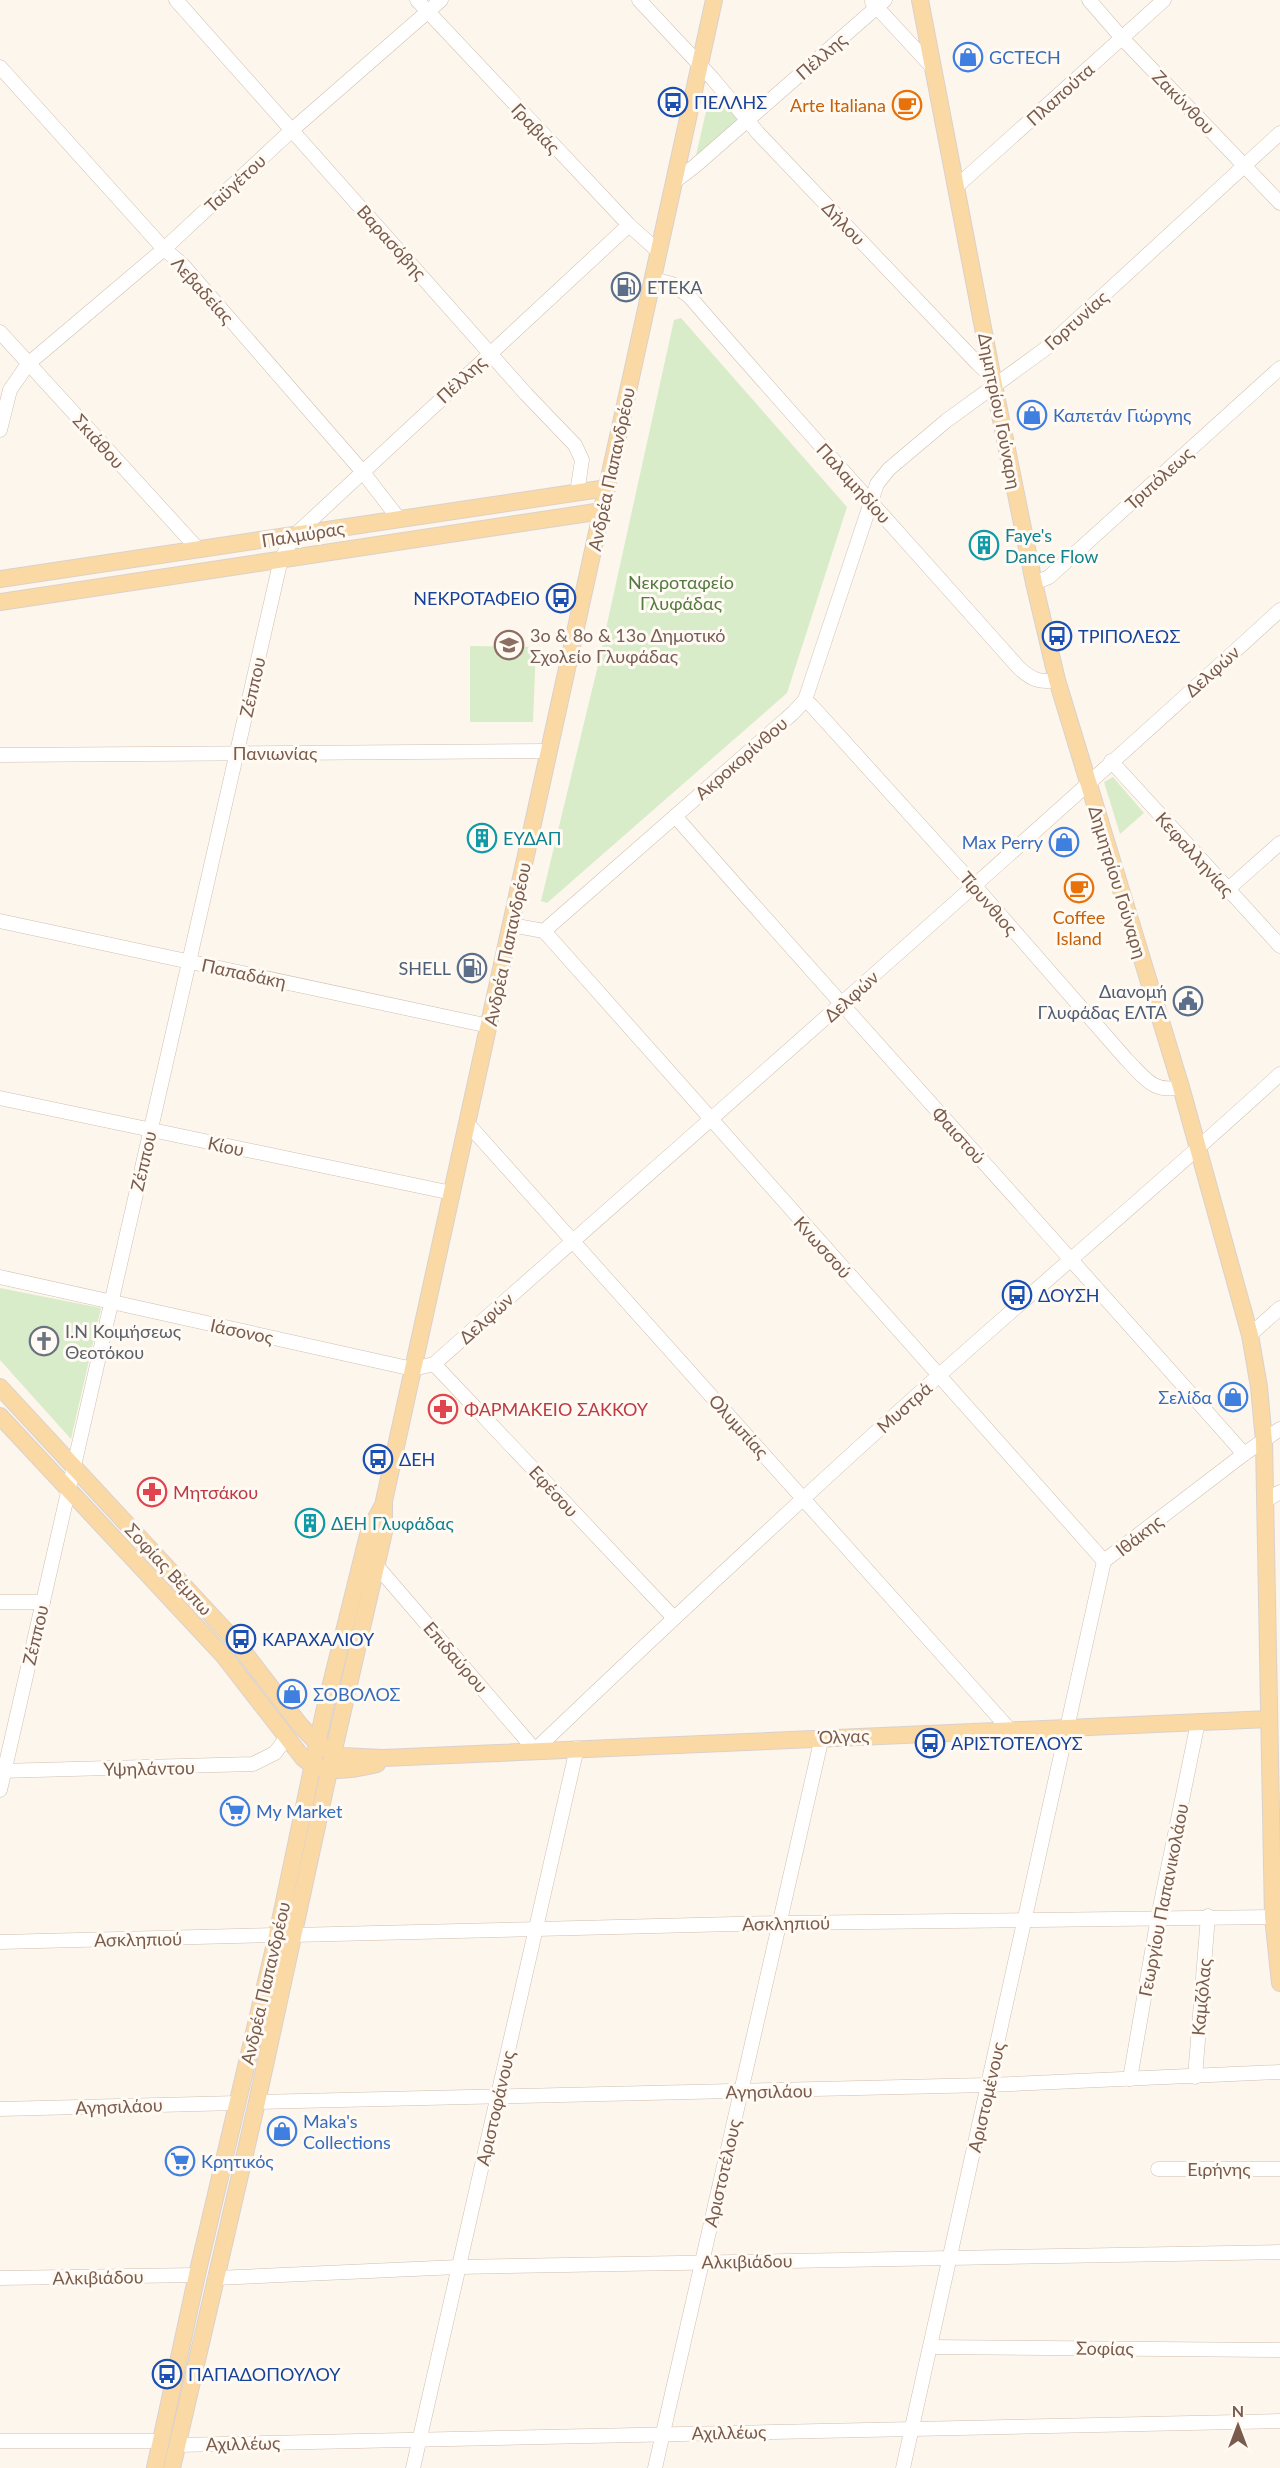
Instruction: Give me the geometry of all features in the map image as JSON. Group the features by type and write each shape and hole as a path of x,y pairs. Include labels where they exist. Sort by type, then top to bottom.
{"main road":[{"name":"Ανδρέα Παπανδρέου","path":"321,1769 333,1754 384,1532 384,1501 714,0"},
{"name":"Δημητρίου Γούναρη","path":"920,0 993,381 1034,583 1057,680 1181,1087 1250,1335 1259,1387 1264,1441 1265,1501 1273,1541 1277,1917 1280,1983"},
{"name":"Παλμύρας","path":"0,579 607,488"},
{"name":"Παλμύρας","path":"0,602 602,511"},
{"name":"Σοφίας Βέμπω","path":"0,1387 236,1641 300,1725 317,1743 333,1754"},
{"name":"Σοφίας Βέμπω","path":"0,1416 8,1433 68,1489 222,1655 294,1749 321,1769"},
{"name":"Ανδρέα Παπανδρέου","path":"155,2468 170,2443 215,2278 257,2102 285,1935 321,1769 317,1743 369,1532 384,1501"},
{"name":"Όλγας","path":"333,1754 383,1758 408,1755 1274,1718"},
{"name":"Όλγας","path":"321,1769 369,1766 408,1755"},
{"name":"Ανδρέα Παπανδρέου","path":"172,2468 170,2443 196,2275 238,2103 285,1935"}],"street":[{"name":"Βαρασόβης","path":"176,0 575,445 582,460 577,493"},
{"name":"Γραβιάς","path":"417,0 629,225 659,252"},
{"name":"Ταϋγέτου","path":"0,430 10,390 28,364 164,249 292,130 441,0"},
{"name":"Δήλου","path":"639,0 747,120 993,381"},
{"name":"Ζακύνθου","path":"1089,0 1122,38 1280,203"},
{"name":"Πλαπούτα","path":"956,187 1164,0"},
{"path":"878,2 933,68"},
{"name":"Πέλλης","path":"674,182 747,120 878,2"},
{"name":"Λεβαδείας","path":"0,67 164,249 182,264 362,471 399,519"},
{"name":"Γορτυνίας","path":"872,501 878,484 889,469 993,381 1045,349 1280,133"},
{"name":"Πέλλης","path":"295,535 629,225"},
{"name":"Παλαμηδίου","path":"653,279 672,284 689,296 791,414 872,501 1030,679 1043,682 1057,680"},
{"name":"Σκιάθου","path":"0,332 198,549"},
{"name":"Τριπόλεως","path":"1034,583 1049,577 1280,368"},
{"name":"Ακροκορίνθου","path":"544,932 805,700 872,501"},
{"name":"Ζέππου","path":"0,1790 2,1771 43,1602 281,559 295,535"},
{"name":"Δελφών","path":"413,1369 434,1364 709,1118 841,1005 1088,785 1111,761 1280,610"},
{"name":"Τίρυνθιος","path":"805,700 974,885 1150,1084 1169,1090 1181,1087"},
{"name":"Πανιωνίας","path":"0,755 549,751"},
{"name":"Κεφαλληνίας","path":"1111,761 1280,946"},
{"name":"Φαιστού","path":"675,816 841,1005 1072,1259 1244,1454"},
{"path":"1227,890 1280,843"},
{"name":"Παπαδάκη","path":"0,921 489,1026"},
{"path":"511,925 544,932"},
{"name":"Κνωσσού","path":"544,932 1104,1562"},
{"name":"Μυστρά","path":"535,1750 803,1498 1280,1074"},
{"name":"Κίου","path":"0,1098 452,1193"},
{"name":"Ολυμπίας","path":"467,1123 1010,1730"},
{"name":"Ιάσονος","path":"0,1277 413,1369"},
{"path":"1250,1335 1280,1308"},
{"name":"Εφέσου","path":"434,1364 674,1618"},
{"name":"Ιθάκης","path":"1068,1727 1104,1562 1280,1429"},
{"path":"1265,1501 1280,1491"},
{"name":"Επιδαύρου","path":"376,1565 535,1750"},
{"path":"0,1602 43,1602"},
{"name":"Γεωργίου Παπανικολάου","path":"1130,2079 1158,1917 1198,1722"},
{"name":"Αριστομένους","path":"903,2468 1068,1727"},
{"name":"Υψηλάντου","path":"2,1771 253,1764 275,1753 287,1737"},
{"name":"Αριστοτέλους","path":"655,2468 822,1737"},
{"name":"Αριστοφάνους","path":"413,2468 577,1748"},
{"name":"Καμζόλας","path":"1195,2077 1208,1917"},
{"name":"Ασκληπιού","path":"0,1942 779,1923 1277,1917"},
{"name":"Αγησιλάου","path":"257,2102 988,2085 1280,2072"},
{"name":"Αγησιλάου","path":"0,2109 238,2103"},
{"name":"Ειρήνης","path":"1158,2169 1280,2169"},
{"name":"Αλκιβιάδου","path":"215,2278 458,2267 950,2256 1280,2252"},
{"name":"Αλκιβιάδου","path":"0,2278 196,2275"},
{"name":"Σοφίας","path":"930,2347 1280,2350"},
{"name":"Αχιλλέως","path":"0,2441 170,2443 1280,2421"}],"green space":[{"path":"710,94 743,123 695,160"},
{"name":"Νεκροταφείο Γλυφάδας","path":"681,318 847,507 787,693 547,903 541,901 598,665 674,320"},
{"path":"470,646 536,647 533,722 470,722"},
{"path":"1113,777 1144,813 1120,834 1104,782"},
{"path":"0,1288 101,1308 71,1439 0,1360"}],"place":[{"name":"GCTECH","path":"968,57"},
{"name":"ΠΕΛΛΗΣ","path":"673,102"},
{"name":"Arte Italiana","path":"907,105"},
{"name":"ΕΤΕΚΑ","path":"626,287"},
{"name":"Καπετάν Γιώργης","path":"1032,415"},
{"name":"Faye's Dance Flow","path":"984,545"},
{"name":"ΝΕΚΡΟΤΑΦΕΙΟ","path":"561,598"},
{"name":"ΤΡΙΠΟΛΕΩΣ","path":"1057,636"},
{"name":"3ο & 8ο & 13ο Δημοτικό Σχολείο Γλυφάδας","path":"509,645"},
{"name":"ΕΥΔΑΠ","path":"482,838"},
{"name":"Max Perry","path":"1064,842"},
{"name":"Coffee Island","path":"1079,888"},
{"name":"SHELL","path":"472,968"},
{"name":"Διανομή Γλυφάδας ΕΛΤΑ","path":"1188,1001"},
{"name":"ΔΟΥΣΗ","path":"1017,1295"},
{"name":"Ι.Ν Κοιμήσεως Θεοτόκου","path":"44,1341"},
{"name":"Σελίδα","path":"1233,1397"},
{"name":"ΦΑΡΜΑΚΕΙΟ ΣΑΚΚΟΥ","path":"443,1409"},
{"name":"ΔΕΗ","path":"378,1459"},
{"name":"Μητσάκου","path":"152,1492"},
{"name":"ΔΕΗ Γλυφάδας","path":"310,1523"},
{"name":"ΚΑΡΑΧΑΛΙΟΥ","path":"241,1639"},
{"name":"ΣΟΒΟΛΟΣ","path":"292,1694"},
{"name":"ΑΡΙΣΤΟΤΕΛΟΥΣ","path":"930,1743"},
{"name":"My Market","path":"235,1811"},
{"name":"Maka's Collections","path":"282,2131"},
{"name":"Κρητικός","path":"180,2161"},
{"name":"ΠΑΠΑΔΟΠΟΥΛΟΥ","path":"167,2374"}]}
